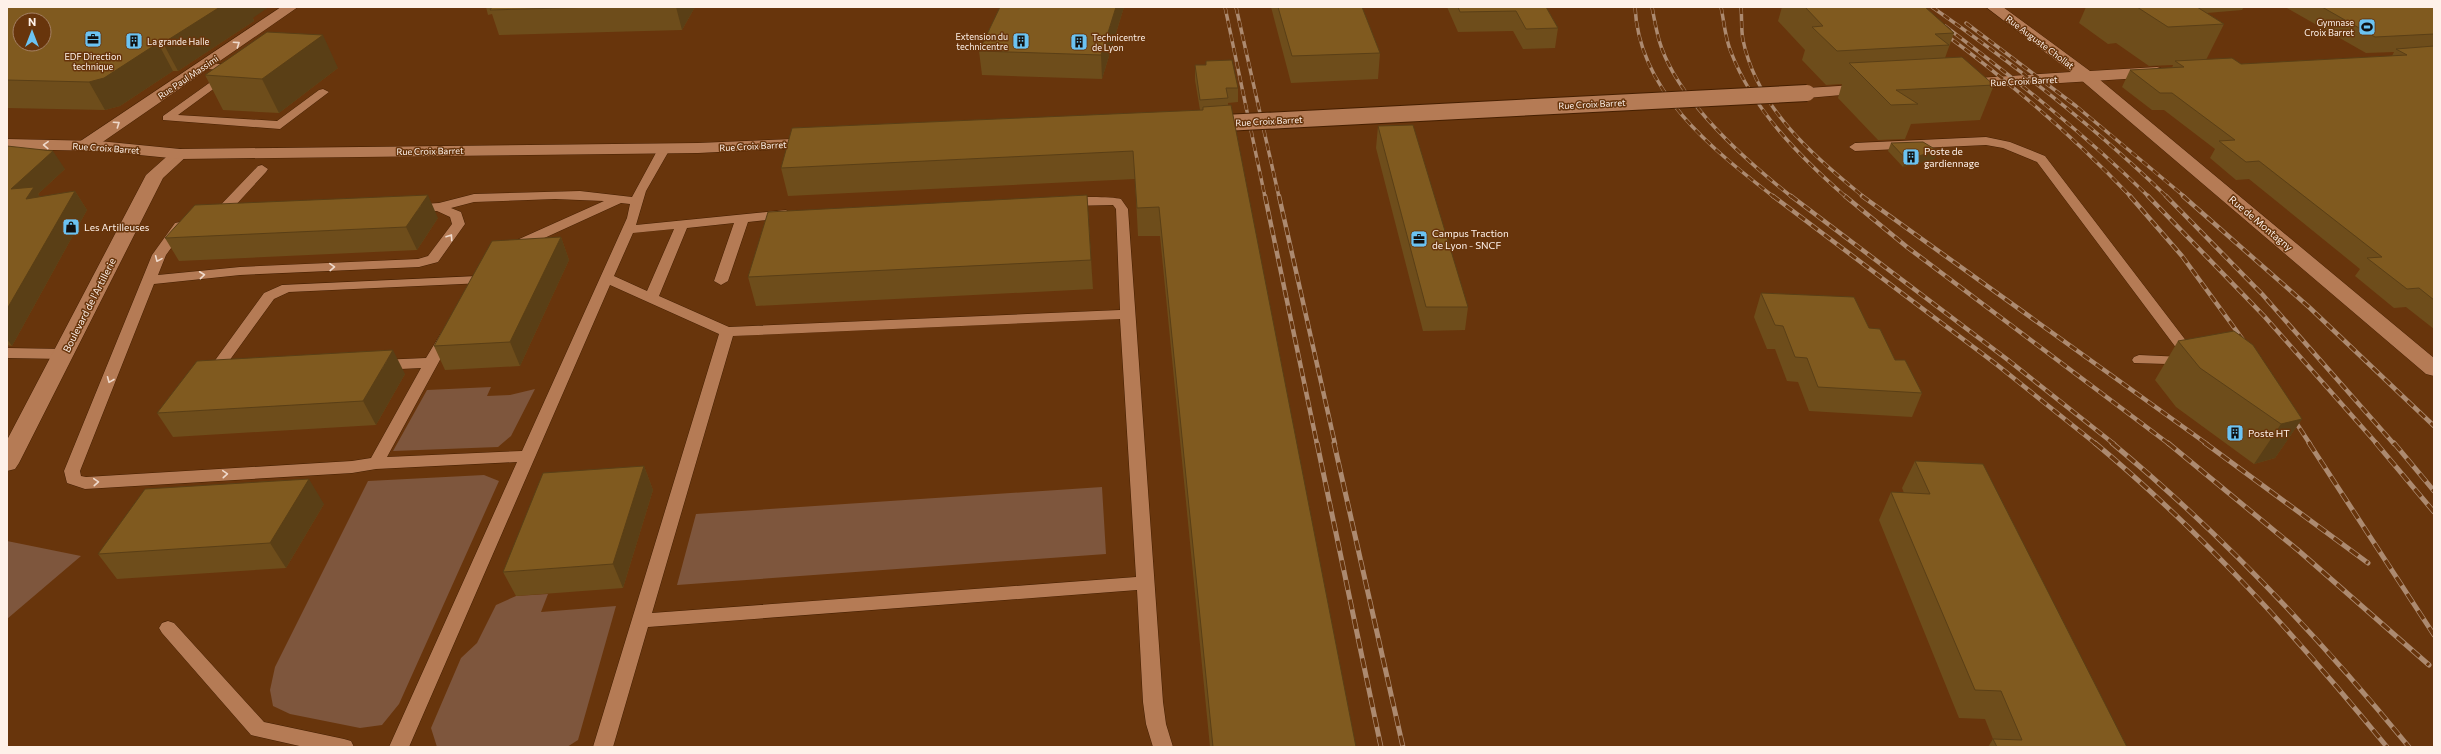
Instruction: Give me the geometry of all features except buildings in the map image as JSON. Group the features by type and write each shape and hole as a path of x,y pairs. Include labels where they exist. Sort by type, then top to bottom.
{"street":[{"name":"Rue Paul Massimi","path":"85,146 291,7"},
{"name":"Rue Auguste Chollat","path":"1993,7 2087,77"},
{"name":"Rue Croix Barret","path":"1943,85 2176,71"},
{"name":"Rue de Montagny","path":"2087,77 2430,362"},
{"name":"Rue Croix Barret","path":"1196,125 1889,88"},
{"name":"Rue Croix Barret","path":"7,144 85,146 180,154 664,149 831,142"},
{"name":"Boulevard de l'Artillerie","path":"7,462 155,175 180,154"}],"lane":[{"path":"204,66 237,68 167,118 280,125 323,92"},
{"path":"1855,147 1986,141 2024,150 2041,159 2195,362 2139,360"},
{"path":"399,747 628,230 640,191 664,149"},
{"path":"217,217 262,169"},
{"path":"399,209 439,207 474,198 580,195 638,201"},
{"path":"499,254 618,199"},
{"path":"1058,203 1105,201 1117,202 1122,209 1127,314 1154,709 1156,724 1163,747"},
{"path":"150,280 240,271 419,263 433,259 459,224 456,215 439,207"},
{"path":"628,230 798,214"},
{"path":"233,216 186,218 160,255 72,471 73,479 85,483 352,467 376,463 528,456"},
{"path":"721,281 742,219"},
{"path":"651,298 682,225"},
{"path":"238,373 223,374 215,370 269,296 276,291 287,288 482,274 470,294"},
{"path":"606,278 727,332 1127,314"},
{"path":"376,463 454,321"},
{"path":"603,747 727,332"},
{"path":"7,353 64,354"},
{"path":"369,366 431,363"},
{"path":"640,621 1145,583"},
{"path":"168,628 258,729 344,747"}],"shaded area":[{"path":"491,387 487,396 510,395 535,389 511,436 498,447 393,451 427,390"},
{"path":"484,475 499,481 399,704 382,725 360,728 290,714 273,706 270,690 275,667 368,481"},
{"path":"1102,487 1106,554 677,585 696,514"},
{"path":"7,541 81,556 7,619"},
{"path":"548,594 541,612 616,606 578,740 567,747 437,747 431,728 461,658 477,643 496,605 516,596"}],"railway":[{"path":"1225,7 1265,197"},
{"path":"1236,7 1279,197"},
{"path":"1635,7 1640,38 1650,66 1664,92 1683,116 1704,138 1750,179 1774,197"},
{"path":"1652,7 1659,40 1668,62 1680,84 1696,106 1734,147 1792,197"},
{"path":"1721,7 1729,47 1740,73 1752,94 1765,113 1795,149 1846,197"},
{"path":"1741,7 1742,36 1750,65 1774,109 1807,147 1864,197"},
{"path":"1932,7 2053,97 2111,146 2167,197"},
{"path":"1966,23 2076,106 2185,197"},
{"path":"1945,26 2050,108 2101,152 2149,197"},
{"path":"1942,32 1992,70 2040,110 2109,174 2131,197"},
{"path":"1265,196 1317,444"},
{"path":"1279,196 1335,444"},
{"path":"1773,196 1996,364 2096,444"},
{"path":"1791,196 2008,360 2114,444"},
{"path":"1845,196 1907,247 2169,444"},
{"path":"1862,196 2207,444"},
{"path":"2130,196 2182,256 2246,344"},
{"path":"2183,196 2310,308 2434,426"},
{"path":"2149,197 2264,316 2377,444"},
{"path":"2167,197 2262,294 2394,444"},
{"path":"2291,415 2310,444"},
{"path":"1317,443 1381,747"},
{"path":"1334,443 1403,747"},
{"path":"2095,443 2174,513 2248,588 2319,666 2387,747"},
{"path":"2112,443 2192,513 2231,550 2304,626 2409,747"},
{"path":"2168,443 2299,551 2429,665"},
{"path":"2205,443 2368,563"},
{"path":"2309,443 2434,635"},
{"path":"2376,443 2434,512"},
{"path":"2394,443 2434,491"}],"place":[{"name":"Gymnase Croix Barret","path":"2367,27"},
{"name":"EDF Direction technique","path":"93,39"},
{"name":"La grande Halle","path":"134,41"},
{"name":"Extension du technicentre","path":"1021,41"},
{"name":"Technicentre de Lyon","path":"1079,42"},
{"name":"Poste de gardiennage","path":"1911,157"},
{"name":"Les Artilleuses","path":"71,227"},
{"name":"Campus Traction de Lyon - SNCF","path":"1419,239"},
{"name":"Poste HT","path":"2235,433"}]}
